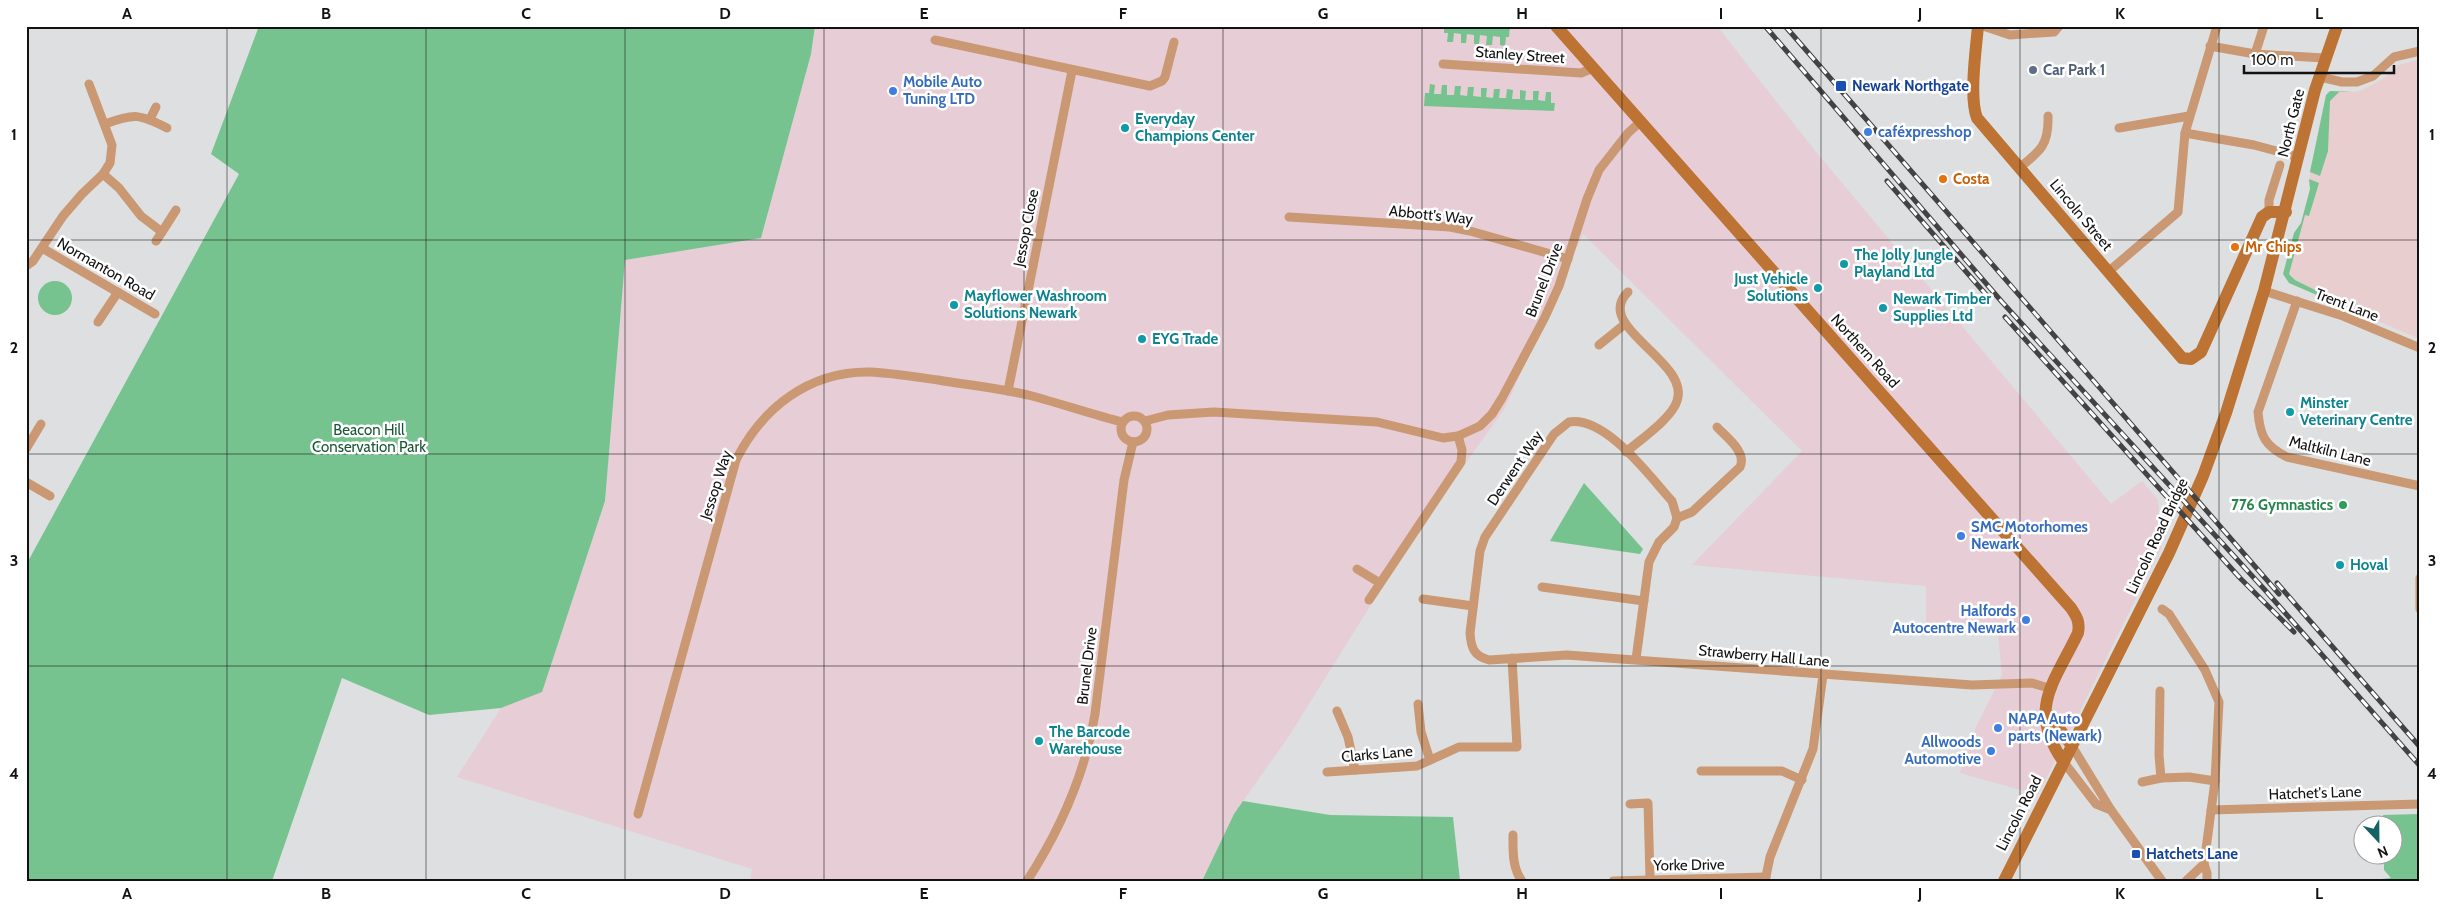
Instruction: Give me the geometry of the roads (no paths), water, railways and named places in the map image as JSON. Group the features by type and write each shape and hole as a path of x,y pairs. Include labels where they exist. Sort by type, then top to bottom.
{"street":[{"name":"Northern Road","path":"1556,26 2071,608 2080,626 2044,705 2047,732 2063,761"},
{"name":"Lincoln Street","path":"1978,26 1973,110 1977,118 2182,358"},
{"path":"1983,26 2010,35 2054,32 2059,26"},
{"path":"2108,272 2178,212 2185,133 2217,26"},
{"path":"2254,54 2264,26"},
{"name":"North Gate","path":"2264,291 2286,212 2324,58 2337,26"},
{"path":"934,40 1072,71 1150,86 1162,81 1166,77 1174,42"},
{"path":"2210,46 2254,54 2324,58"},
{"path":"2320,77 2342,82 2357,82 2373,76 2394,56 2420,51"},
{"name":"Stanley Street","path":"1444,64 1580,73 1593,68"},
{"name":"Jessop Close","path":"1008,391 1072,71"},
{"path":"26,266 33,261 70,208 103,174 110,163 112,145 89,84"},
{"path":"150,120 156,107"},
{"path":"105,124 130,115 143,116 167,128"},
{"path":"2019,168 2043,147 2048,132 2048,116"},
{"path":"2124,129 2189,116"},
{"name":"Brunel Drive","path":"1145,422 1168,415 1214,412 1377,422 1434,437 1458,436 1480,426 1492,414 1536,335 1559,286 1587,199 1599,170 1628,133 1640,122"},
{"path":"2185,133 2254,145 2299,158"},
{"name":"North Gate","path":"2182,358 2190,359 2201,352 2262,217 2269,212 2269,200 2280,165"},
{"path":"103,174 119,188 141,216 162,232"},
{"path":"156,241 176,210"},
{"path":"2269,212 2286,212"},
{"name":"Abbott's Way","path":"1289,217 1470,231 1568,259"},
{"name":"Normanton Road","path":"42,248 155,314"},
{"name":"Trent Lane","path":"2264,291 2343,316 2420,348"},
{"name":"Lincoln Road Bridge","path":"2072,746 2183,525 2226,412 2264,291"},
{"path":"98,322 118,292"},
{"path":"1626,452 1668,414 1675,406 1679,394 1673,376 1625,324 1620,315 1621,299 1628,292"},
{"name":"Maltkiln Lane","path":"2297,301 2258,412 2260,431 2272,450 2287,457 2420,486"},
{"path":"1599,346 1625,324"},
{"name":"Jessop Way","path":"638,814 728,482 746,439 762,419 782,400 800,389 833,378 860,373 905,376 1008,391 1122,422"},
{"path":"1133,416 1145,422 1147,430 1145,436 1134,442 1125,439 1121,433 1122,422 1133,416"},
{"name":"Derwent Way","path":"1475,654 1471,646 1470,633 1480,551 1485,537 1558,429 1569,422 1588,424 1608,436 1626,452 1672,502 1677,518"},
{"path":"26,449 29,438 41,424"},
{"path":"1636,659 1649,562 1659,542 1674,527 1677,518 1692,512 1740,467 1743,461 1741,454 1717,427"},
{"path":"1369,600 1461,462 1462,450 1458,436"},
{"name":"Brunel Drive","path":"1027,881 1059,823 1077,782 1088,748 1095,714 1124,480 1134,442"},
{"path":"26,482 50,496"},
{"path":"1357,569 1380,583"},
{"path":"2420,578 2420,609"},
{"path":"1542,587 1644,601"},
{"path":"1423,599 1473,606"},
{"path":"2162,609 2169,614 2205,670 2219,702 2215,781 2204,864 2207,881"},
{"name":"Strawberry Hall Lane","path":"1475,654 1489,660 1567,655 1972,685 2032,683 2052,689"},
{"name":"Clarks Lane","path":"1327,772 1417,766 1459,748 1517,748 1512,658"},
{"name":"Yorke Drive","path":"1613,881 1650,878 1766,879 1777,838 1813,750 1823,675"},
{"path":"2160,691 2159,755 2161,778"},
{"path":"1418,704 1421,732 1430,760"},
{"path":"1337,711 1348,737 1355,770"},
{"path":"2045,716 2050,716 2072,746 2111,810 2162,881"},
{"name":"Lincoln Road","path":"2004,881 2072,746"},
{"path":"2063,761 2096,804 2111,810"},
{"path":"1701,771 1782,771 1802,780"},
{"path":"2142,782 2161,778 2189,778 2215,781"},
{"path":"1630,804 1648,803 1650,878"},
{"name":"Hatchet's Lane","path":"2211,810 2420,804"},
{"path":"1514,835 1513,857 1517,874 1522,881"},
{"path":"2186,881 2204,864"}],"railway":[{"path":"1765,26 2002,302 2265,590 2420,766"},
{"path":"1785,26 2279,594"},
{"path":"1887,181 1989,298"},
{"path":"2005,317 2240,578 2294,632"},
{"path":"2277,583 2420,747"}],"place":[{"name":"Car Park 1","path":"2033,70"},
{"name":"Newark Northgate","path":"1841,86"},
{"name":"Mobile Auto Tuning LTD","path":"893,91"},
{"name":"Everyday Champions Center","path":"1125,128"},
{"name":"caféxpresshop","path":"1868,132"},
{"name":"Costa","path":"1943,179"},
{"name":"Mr Chips","path":"2235,247"},
{"name":"The Jolly Jungle Playland Ltd","path":"1844,264"},
{"name":"Just Vehicle Solutions","path":"1818,288"},
{"name":"Mayflower Washroom Solutions Newark","path":"954,305"},
{"name":"Newark Timber Supplies Ltd","path":"1883,308"},
{"name":"EYG Trade","path":"1142,339"},
{"name":"Minster Veterinary Centre","path":"2290,412"},
{"name":"776 Gymnastics","path":"2343,505"},
{"name":"SMC Motorhomes Newark","path":"1961,536"},
{"name":"Hoval","path":"2340,565"},
{"name":"Halfords Autocentre Newark","path":"2026,620"},
{"name":"NAPA Auto parts (Newark)","path":"1998,728"},
{"name":"The Barcode Warehouse","path":"1039,741"},
{"name":"Allwoods Automotive","path":"1991,751"},
{"name":"Hatchets Lane","path":"2136,854"}],"park label":[{"name":"Beacon Hill Conservation Park","path":"369,438"}]}
